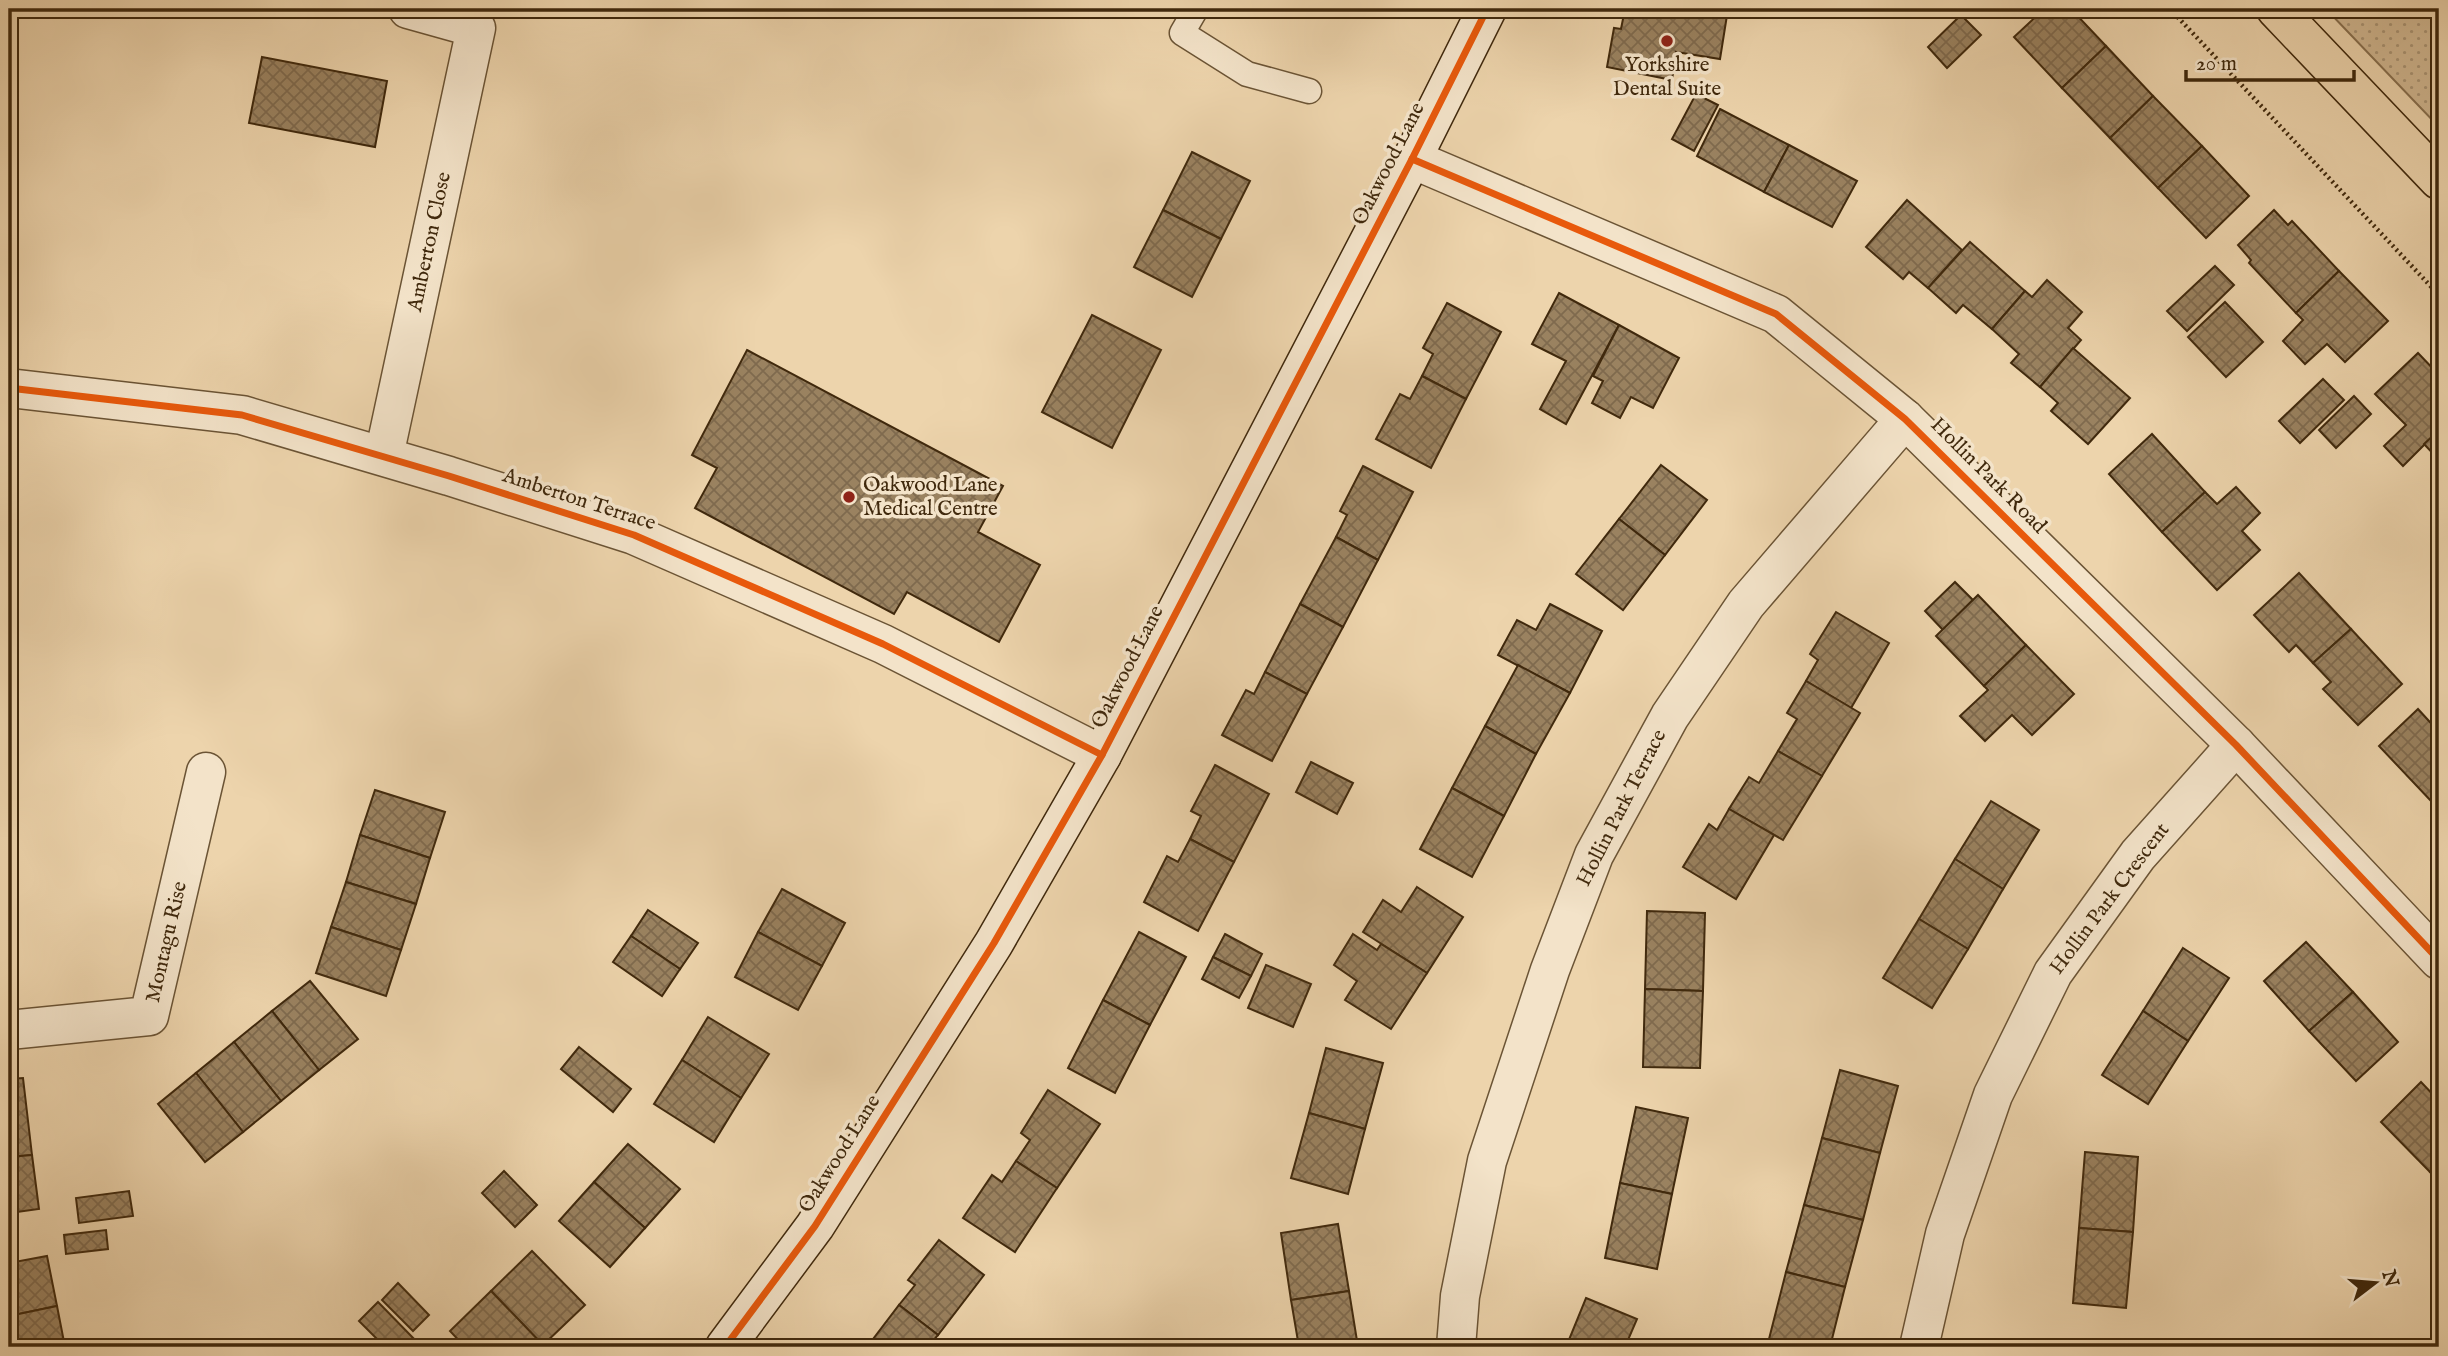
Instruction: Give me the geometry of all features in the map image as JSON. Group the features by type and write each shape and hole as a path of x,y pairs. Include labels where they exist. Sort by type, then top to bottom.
{"main road":[{"path":"2276,9 2439,180"}],"street":[{"name":"Amberton Close","path":"384,456 478,19 408,9"},
{"name":"Oakwood Lane","path":"725,1347 815,1226 994,943 1102,755 1488,9"},
{"name":"Hollin Park Road","path":"1412,159 1776,314 1905,419 2236,745 2439,960"},
{"name":"Amberton Terrace","path":"9,388 242,415 384,456 597,523 668,549 883,644 1102,755"},
{"name":"Hollin Park Terrace","path":"1456,1347 1460,1296 1487,1161 1550,970 1594,855 1670,716 1746,604 1905,419"},
{"name":"Hollin Park Crescent","path":"1919,1347 1945,1234 1993,1096 2053,973 2138,855 2236,745"},
{"name":"Montagu Rise","path":"9,1030 149,1016 206,772"}],"lane":[{"path":"1196,9 1182,33 1247,74 1309,91"}],"path":[{"path":"2170,9 2439,295"}],"shaded area":[{"path":"2326,9 2439,9 2439,127"}],"building":[{"name":"Yorkshire Dental Suite","path":"1625,9 1728,9 1720,59 1676,52 1672,80 1607,67 1614,28 1621,29"},
{"path":"2044,9 2071,9 2106,46 2062,88 2014,37"},
{"path":"1961,15 1981,35 1947,68 1928,47"},
{"path":"2106,46 2153,96 2110,138 2062,88"},
{"path":"262,57 387,81 375,147 249,123"},
{"path":"1696,94 1718,105 1694,151 1672,139"},
{"path":"2153,96 2202,146 2158,188 2110,138"},
{"path":"1720,109 1789,145 1764,192 1697,156"},
{"path":"1789,145 1857,181 1832,227 1764,192"},
{"path":"2202,146 2249,196 2206,238 2158,188"},
{"path":"1192,152 1250,181 1221,239 1163,210"},
{"path":"1907,200 1962,250 1928,288 1909,272 1903,279 1866,247"},
{"path":"1163,210 1221,239 1192,297 1134,267"},
{"path":"2274,210 2288,225 2292,221 2339,271 2296,313 2249,263 2251,260 2238,245"},
{"path":"1970,242 2025,291 1992,329 1963,305 1956,313 1928,288"},
{"path":"2215,266 2234,285 2187,331 2167,311"},
{"path":"2339,271 2388,321 2345,362 2327,344 2305,364 2283,341 2303,320 2296,313"},
{"path":"2047,280 2082,312 2068,328 2081,340 2040,387 2011,363 2019,354 1992,329 2025,291 2032,297"},
{"path":"1559,293 1619,325 1566,424 1540,409 1566,361 1532,344"},
{"path":"2225,302 2263,342 2226,377 2188,337"},
{"path":"1447,303 1501,332 1466,399 1422,376 1433,354 1423,348"},
{"path":"1092,315 1161,350 1112,448 1042,412"},
{"path":"1619,325 1679,358 1653,408 1631,397 1620,418 1592,403 1603,381 1593,376"},
{"path":"2073,348 2130,398 2088,444 2051,411 2058,403 2040,387"},
{"name":"Oakwood Lane Medical Centre","path":"747,350 1003,486 978,532 1040,565 999,642 907,592 894,614 695,508 717,468 692,455"},
{"path":"2418,353 2439,375 2439,430 2403,466 2384,446 2406,425 2375,394"},
{"path":"1422,376 1466,399 1431,468 1376,439 1400,394 1410,399"},
{"path":"2323,379 2344,400 2300,443 2279,421"},
{"path":"2354,396 2371,414 2336,448 2319,430"},
{"path":"2439,430 2439,460 2424,444"},
{"path":"2152,434 2205,492 2162,532 2109,474"},
{"path":"1661,465 1707,500 1665,555 1619,519"},
{"path":"1363,466 1413,492 1378,560 1336,537 1347,515 1340,511"},
{"path":"2236,487 2260,513 2242,531 2260,550 2217,590 2162,532 2205,492 2217,504"},
{"path":"1619,519 1665,555 1623,610 1576,574"},
{"path":"1336,537 1378,560 1343,627 1300,604"},
{"path":"2299,573 2351,629 2313,663 2296,645 2289,652 2254,615"},
{"path":"1955,582 1973,600 1943,630 1925,611"},
{"path":"1978,595 2026,645 1984,686 1936,636"},
{"path":"1300,604 1343,627 1307,694 1265,672"},
{"path":"1550,604 1602,631 1570,693 1498,655 1517,620 1536,630"},
{"path":"1836,612 1889,643 1851,708 1806,681 1818,660 1810,654"},
{"path":"2351,629 2402,684 2358,725 2323,689 2331,682 2313,663"},
{"path":"2026,645 2074,694 2032,735 2012,715 1985,741 1960,716 1988,690 1984,686"},
{"path":"1518,665 1570,693 1536,754 1485,726"},
{"path":"1265,672 1307,694 1272,761 1222,735 1246,690 1254,694"},
{"path":"1806,681 1860,713 1822,776 1778,751 1797,719 1787,713"},
{"path":"2418,709 2439,732 2439,795 2432,802 2379,746"},
{"path":"1485,726 1536,754 1504,816 1452,788"},
{"path":"1778,751 1822,776 1783,840 1729,809 1749,777 1759,783"},
{"path":"1311,762 1353,783 1337,814 1296,792"},
{"path":"1215,765 1269,794 1234,862 1190,839 1201,816 1191,811"},
{"path":"1452,788 1504,816 1472,877 1420,849"},
{"path":"375,790 445,812 430,858 360,835"},
{"path":"2439,795 2439,810 2432,802"},
{"path":"1991,801 2039,830 2003,889 1955,859"},
{"path":"1729,809 1774,835 1736,899 1683,867 1709,824 1717,830"},
{"path":"360,835 430,858 416,904 346,882"},
{"path":"1190,839 1234,862 1198,931 1144,902 1167,856 1178,862"},
{"path":"1955,859 2003,889 1968,949 1919,919"},
{"path":"346,882 416,904 401,950 331,927"},
{"path":"1417,887 1463,917 1427,973 1363,932 1383,900 1401,912"},
{"path":"782,889 845,923 822,966 758,932"},
{"path":"648,910 698,943 680,969 631,936"},
{"path":"1647,911 1705,913 1703,991 1645,989"},
{"path":"1919,919 1968,949 1932,1008 1883,978"},
{"path":"331,927 401,950 386,996 316,973"},
{"path":"758,932 822,966 798,1010 735,977"},
{"path":"1139,932 1186,957 1150,1025 1103,1000"},
{"path":"1225,934 1262,954 1251,976 1213,957"},
{"path":"1353,934 1377,950 1381,944 1427,973 1391,1029 1345,1000 1357,981 1334,965"},
{"path":"631,936 680,969 662,996 613,962"},
{"path":"2306,942 2353,992 2309,1031 2264,981"},
{"path":"2183,948 2229,978 2188,1041 2143,1011"},
{"path":"1213,957 1251,976 1239,998 1202,979"},
{"path":"1266,965 1311,984 1293,1027 1248,1008"},
{"path":"310,981 358,1039 319,1070 272,1011"},
{"path":"1645,989 1703,991 1700,1068 1643,1067"},
{"path":"2353,992 2398,1042 2356,1081 2309,1031"},
{"path":"1103,1000 1150,1025 1115,1093 1068,1068"},
{"path":"272,1011 319,1070 281,1101 234,1042"},
{"path":"2143,1011 2188,1041 2148,1104 2102,1075"},
{"path":"708,1017 769,1054 741,1098 682,1060"},
{"path":"234,1042 281,1101 243,1132 196,1073"},
{"path":"579,1047 631,1089 613,1112 561,1069"},
{"path":"1326,1048 1383,1063 1365,1129 1309,1113"},
{"path":"682,1060 741,1098 714,1142 654,1104"},
{"path":"1840,1070 1898,1086 1880,1153 1822,1138"},
{"path":"196,1073 243,1132 205,1162 158,1104"},
{"path":"23,1078 32,1155 9,1157 9,1079"},
{"path":"2421,1082 2439,1101 2439,1162 2430,1172 2381,1122"},
{"path":"1048,1090 1100,1124 1057,1188 1016,1161 1030,1140 1021,1133"},
{"path":"1636,1107 1688,1118 1672,1194 1620,1183"},
{"path":"1309,1113 1365,1129 1348,1194 1291,1178"},
{"path":"1822,1138 1880,1153 1863,1220 1804,1205"},
{"path":"628,1144 680,1189 645,1228 594,1182"},
{"path":"2085,1152 2138,1157 2133,1232 2079,1228"},
{"path":"32,1155 39,1209 9,1213 9,1157"},
{"path":"1016,1161 1057,1188 1015,1252 963,1218 992,1175 1002,1182"},
{"path":"2439,1162 2439,1182 2430,1172"},
{"path":"504,1171 537,1205 515,1227 482,1193"},
{"path":"594,1182 645,1228 610,1267 559,1221"},
{"path":"1620,1183 1672,1194 1657,1269 1605,1258"},
{"path":"129,1191 133,1216 79,1223 76,1198"},
{"path":"1804,1205 1863,1220 1845,1287 1786,1272"},
{"path":"1338,1224 1349,1291 1291,1300 1281,1233"},
{"path":"2079,1228 2133,1232 2126,1308 2073,1303"},
{"path":"106,1230 108,1249 66,1254 64,1235"},
{"path":"939,1240 984,1275 938,1335 899,1305 915,1285 908,1280"},
{"path":"532,1251 585,1305 543,1345 491,1291"},
{"path":"47,1256 57,1306 9,1316 9,1263"},
{"path":"1786,1272 1845,1287 1830,1347 1799,1347 1769,1339"},
{"path":"398,1283 429,1315 413,1331 382,1300"},
{"path":"491,1291 543,1345 541,1347 465,1347 450,1331"},
{"path":"1349,1291 1358,1347 1299,1347 1291,1300"},
{"path":"1586,1298 1637,1319 1625,1347 1566,1347"},
{"path":"378,1302 418,1343 413,1347 385,1347 359,1321"},
{"path":"899,1305 938,1335 928,1347 867,1347"},
{"path":"57,1306 65,1347 9,1347 9,1316"},
{"path":"136,1341 138,1347 111,1347"}],"cycle path":[{"path":"725,1347 815,1226 994,943 1102,755 1412,159 1487,9"},
{"path":"1412,159 1776,314 1905,419 2236,745 2439,960"},
{"path":"9,388 242,415 449,476 634,535 883,644 1102,755"}],"place":[{"name":"Yorkshire Dental Suite","path":"1667,41"},
{"name":"Oakwood Lane Medical Centre","path":"849,497"}]}
